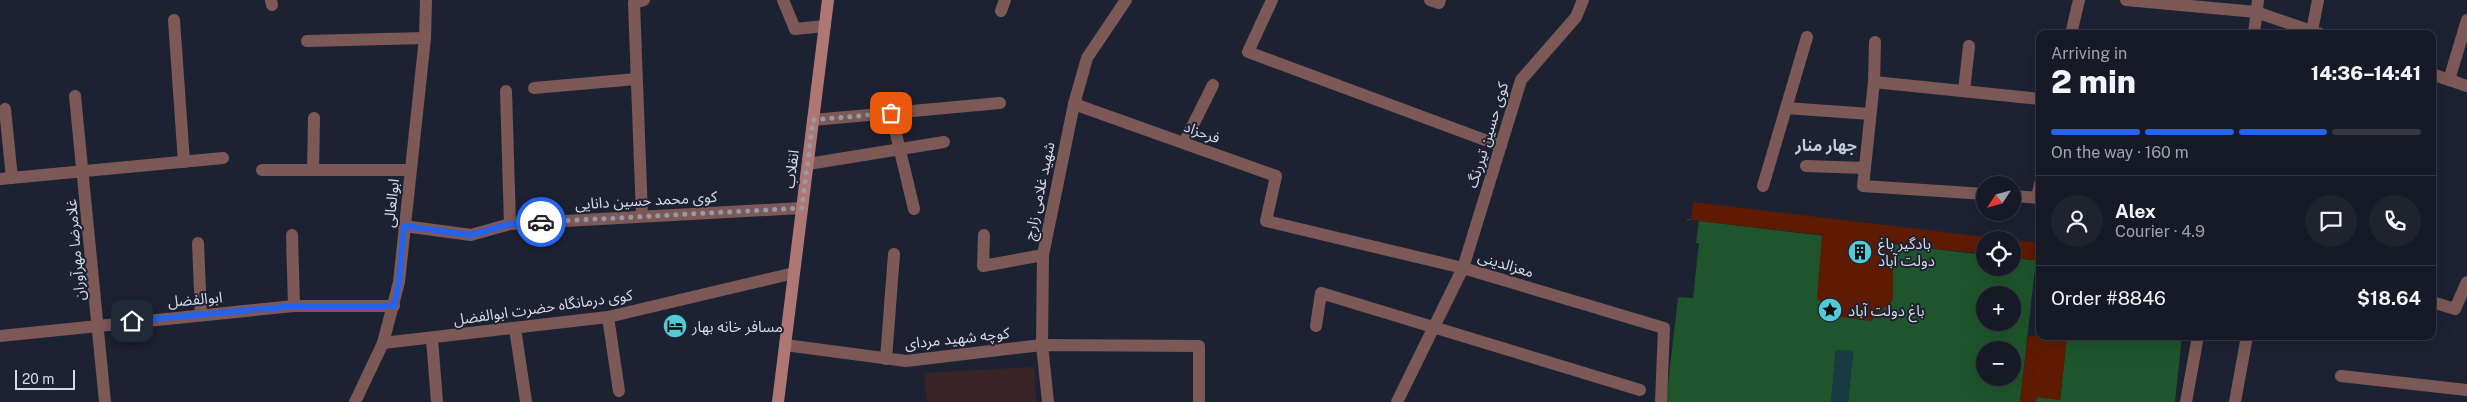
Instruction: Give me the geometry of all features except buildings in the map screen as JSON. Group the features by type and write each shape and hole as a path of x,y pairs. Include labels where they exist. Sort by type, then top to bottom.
{"main road":[{"name":"انقلاب","path":"778,402 828,0"}],"street":[{"name":"ابوالعالی","path":"355,402 383,343 399,282 425,38 426,0"},
{"path":"642,216 634,3 644,0"},
{"path":"783,0 795,29 825,26"},
{"name":"شهید غلامی زارچ","path":"1048,402 1042,345 1043,255 1074,104 1087,58 1126,0"},
{"path":"1272,0 1248,52 1500,146"},
{"path":"1430,0 1439,4 1440,0"},
{"name":"کوی حسین تیررنگ","path":"1397,402 1463,268 1521,80 1576,17 1583,0"},
{"path":"2072,30 2079,0"},
{"path":"2126,0 2257,6 2311,30"},
{"path":"2316,30 2318,0"},
{"path":"2254,30 2257,6"},
{"path":"174,20 184,162"},
{"path":"2449,80 2467,20"},
{"path":"307,41 425,38"},
{"path":"1763,186 1807,38"},
{"path":"1875,42 1874,82 1863,186 1976,193"},
{"path":"1964,91 1969,46"},
{"path":"2436,75 2467,86"},
{"path":"534,88 636,79"},
{"path":"1874,82 2036,99"},
{"path":"1184,143 1213,84"},
{"path":"506,91 510,224"},
{"name":"غلامرضا مهرآوران","path":"75,96 84,170 105,402"},
{"path":"813,120 1000,103"},
{"name":"فرحزاد","path":"1074,104 1276,176 1266,221"},
{"path":"1786,108 1870,114"},
{"path":"5,109 6,178 223,158"},
{"path":"891,113 914,209"},
{"path":"313,170 314,118"},
{"path":"808,164 944,142"},
{"path":"1806,166 1865,168"},
{"path":"262,170 410,170"},
{"path":"2021,197 2036,198"},
{"name":"کوی محمد حسین دانایی","path":"404,226 471,235 510,224 802,208"},
{"name":"معزالدینی","path":"1266,221 1463,268 1664,328 1661,402"},
{"path":"292,235 294,306"},
{"path":"984,235 983,266 1043,255"},
{"path":"198,243 201,314"},
{"path":"886,359 894,254"},
{"name":"کوی درمانگاه حضرت ابوالفضل","path":"383,343 432,339 608,317 794,273"},
{"path":"2436,303 2455,309 2467,282"},
{"path":"1316,326 1321,293 1640,390"},
{"name":"ابوالفضل","path":"0,336 98,324 294,306 394,306"},
{"path":"608,317 619,391"},
{"path":"515,328 526,402"},
{"path":"432,339 437,402"},
{"path":"2186,402 2197,340"},
{"path":"2235,402 2247,340"},
{"name":"کوچه شهید مردای","path":"785,345 906,361 1042,345 1199,346 1199,402"},
{"path":"2341,376 2467,390"}],"shaded area":[{"path":"1836,350 1853,351 1848,402 1831,402"},
{"path":"1034,367 1036,402 927,402 924,373"}],"green space":[{"name":"باغ دولت آباد","path":"1699,221 1976,254 1976,276 2021,276 2021,259 2036,260 2020,402 1848,402 1853,352 1836,350 1831,402 1666,402 1678,297 1693,298 1699,243 1696,243"},
{"path":"2067,340 2182,340 2175,402 2036,402 2037,397 2060,400"}],"way so far":[{"path":"541,222 802,208 813,120 891,113"}],"place":[{"name":"بادگیر باغ دولت آباد","path":"1860,252"},
{"name":"باغ دولت آباد","path":"1830,310"},
{"name":"مسافر خانه بهار","path":"675,326"}],"district":[{"name":"جهار منار","path":"1826,145"}],"route":[{"path":"132,321 294,306 394,306 399,282 404,226 471,235 510,224 541,222"}]}
